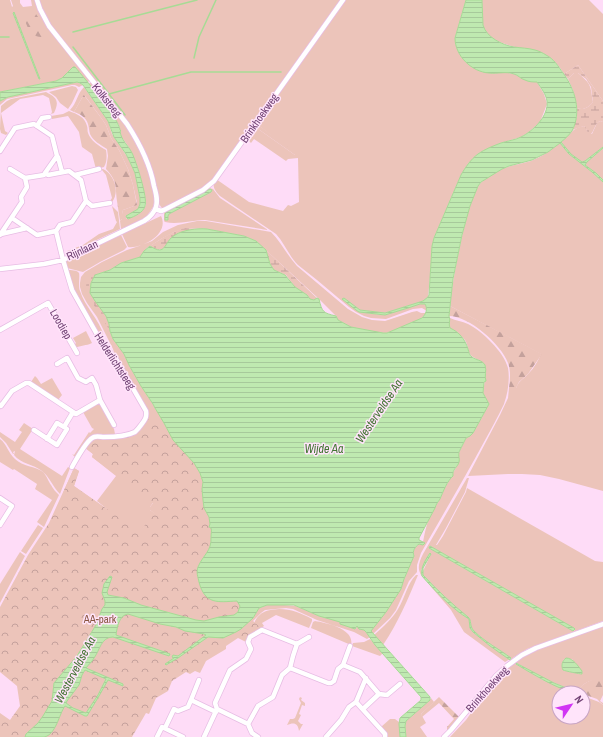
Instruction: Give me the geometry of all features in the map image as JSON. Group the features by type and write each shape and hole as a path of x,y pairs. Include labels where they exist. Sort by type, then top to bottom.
{"street":[{"name":"Kolksteeg","path":"37,0 41,12 49,26 127,124 138,141 152,175 157,199 155,210"},
{"name":"Brinkhoekweg","path":"155,210 164,210 203,190 214,181 343,0"},
{"path":"37,126 42,118 49,117"},
{"path":"0,151 15,128 34,124 52,136 62,172"},
{"path":"10,169 25,178 44,175 57,156"},
{"path":"75,175 99,170"},
{"path":"45,173 48,175 69,171 81,180 86,201 92,206 110,203"},
{"path":"1,235 22,202 21,197 27,187 25,178"},
{"path":"12,218 37,235 56,231 60,225 72,222 86,201"},
{"name":"Rijnlaan","path":"0,269 44,264 62,260 144,221 155,210"},
{"path":"1,235 27,228"},
{"path":"56,231 62,260"},
{"name":"Helderlichtsteeg","path":"62,260 72,290 103,345 118,361 146,411 146,417 143,423 135,432 116,436 93,437 81,452 72,467"},
{"name":"Loodiep","path":"0,330 48,303 76,352"},
{"path":"57,364 67,358 78,378 86,382 92,378 96,385 100,400 114,425"},
{"path":"0,405 1,406 12,390 26,383 29,383 76,414 100,400"},
{"path":"64,427 73,412"},
{"path":"34,430 57,445 67,429 57,423 47,438"},
{"path":"0,498 12,506 0,525"},
{"name":"Brinkhoekweg","path":"444,737 493,679 522,655 536,648 603,624"},
{"path":"204,737 216,710 214,702 230,670 246,659 251,649 248,642 250,637 262,630 297,644"},
{"path":"248,724 258,706 272,696 282,675 290,668 297,644 309,637"},
{"path":"290,668 331,683 334,681 338,669 343,665 350,646"},
{"path":"343,665 360,672 380,694 387,695 400,684"},
{"path":"326,737 341,720 349,707 356,702 366,678"},
{"path":"157,737 162,727 165,728 174,709 178,711 188,707 199,680"},
{"path":"363,709 380,694"},
{"path":"191,700 248,724 252,732 258,737"},
{"path":"356,702 385,734 385,737"},
{"path":"165,728 183,737"}],"green space":[{"path":"0,0 10,0 12,7 11,0 20,0 23,7 32,6 31,0 35,0 38,9 89,81 87,83 75,67 73,67 62,78 56,81 0,92"},
{"path":"38,0 340,0 212,180 203,188 162,208 159,204 150,163 139,140 46,19"},
{"path":"345,0 466,0 455,38 460,55 466,62 489,73 502,72 514,74 529,81 537,82 544,94 547,104 540,122 529,132 521,137 501,143 477,155 461,175 434,238 428,297 423,301 385,313 360,310 342,299 359,312 383,315 422,303 426,304 427,311 422,308 413,309 386,319 371,318 356,312 298,265 276,234 220,196 214,188 216,179 249,202 283,211 288,205 291,206 299,202 298,158 288,159 286,161 254,139 251,143 247,139 247,136 254,126 296,155 257,124"},
{"path":"482,0 589,0 603,14 603,101 578,65 564,74 557,64 547,56 501,43 493,39 487,33 483,25"},
{"path":"34,11 50,35 42,37 37,36 28,28 23,12"},
{"path":"578,65 603,101 603,122 598,122 590,135 584,126 572,130 577,116 577,108 586,108 593,102 591,87 586,79 578,73 574,73 568,79 564,74"},
{"path":"574,73 578,73 583,77 591,89 593,102 584,109 577,108 573,90 568,79"},
{"path":"77,82 83,85 79,87 72,85 7,99 0,105 0,101 8,97"},
{"path":"92,83 129,129 146,159 155,199 153,207 147,216 121,229 120,221 122,219 123,210 134,206 137,203 133,185 128,169 119,150 111,138 106,125 85,96 83,96 74,112 70,110 84,87 108,121 112,134 128,158 135,173 140,204 138,209 126,218 128,219 142,211 146,205 144,194 137,166 128,146 121,136 119,125 88,84"},
{"path":"72,86 76,87 78,90 68,109 49,92"},
{"path":"46,92 55,98 57,103 54,113 51,114 52,112 49,98 43,95 20,99 1,113 5,131 8,133 6,135 1,133 0,129 1,106 11,99"},
{"path":"84,95 106,125 111,138 119,150 128,169 133,185 137,205 123,210 122,219 120,221 115,184 106,169 108,156 107,149 93,139 87,122 81,115 74,112"},
{"path":"69,111 83,118 86,123 89,136 98,145 106,150 106,163 104,167 96,169 92,154 82,147 79,132 68,116 52,119 51,116 63,114"},
{"path":"600,121 603,122 603,147 584,162 580,161 571,154 561,142 574,130 580,127 584,126 587,131 592,134 597,123"},
{"path":"257,124 296,153 296,155 254,126"},
{"path":"560,143 569,154 603,182 603,491 540,475 508,474 468,476 508,398 509,388 516,388 520,381 533,369 541,354 450,306 456,262 467,215 471,201 477,189 486,178 505,168 531,161"},
{"path":"603,148 603,180 585,165"},
{"path":"103,169 114,180 116,192 112,202 110,201 112,198 106,175 102,170 99,170"},
{"path":"209,188 213,189 220,198 268,230 205,220 170,223 164,221 164,212","holes":["210,189 212,190 211,192 169,214 168,220 165,220 166,212"]},
{"path":"112,206 118,212 120,229 69,253 67,251 83,245 99,234 113,229 117,222"},
{"path":"161,216 163,223 162,229 153,239 140,246 128,247 122,234"},
{"path":"197,221 206,221 271,232 297,266 348,309 362,317 372,320 385,321 417,311 426,313 419,320 387,333 378,333 351,327 338,320 336,316 319,299 256,241 244,236 207,229 186,228 174,232 147,248 140,257 121,263 110,270 95,275 91,283 90,293 106,316 113,339 124,354 173,440 195,464 200,473 203,482 202,489 204,508 209,517 209,527 211,528 210,546 197,569 202,590 209,599 213,601 238,601 240,606 238,612 234,615 204,621 141,605 117,596 115,584 118,578 126,569 143,556 153,555 164,524 190,478 177,468 150,507 150,510 156,514 145,525 137,538 140,538 137,542 138,548 134,552 125,556 113,577 110,576 104,584 102,593 105,605 96,625 77,656 55,683 52,701 41,718 36,714 38,688 35,679 35,668 40,650 83,610 85,601 84,595 80,588 84,575 83,561 77,554 67,552 64,543 73,542 81,549 86,546 79,545 77,540 64,540 59,519 62,509 64,505 70,501 82,502 88,507 91,514 89,532 91,540 87,545 90,543 97,551 101,548 90,526 93,519 93,514 88,505 113,525 123,538 128,541 132,539 133,533 128,525 76,488 73,490 77,496 88,504 79,499 72,499 63,502 63,493 74,468 79,471 74,486 108,510 97,501 116,476 92,457 93,454 87,449 102,447 108,444 137,437 155,426 178,464 180,465 182,462 177,460 153,420 147,416 146,409 115,355 97,317 82,294 80,287 81,277 85,272 102,262 127,250 152,241 163,232 178,225"},
{"path":"186,228 201,229 178,234 163,249 160,250 150,246 171,233"},
{"path":"121,235 127,247 124,250 83,272 67,268 66,262 68,259"},
{"path":"266,250 318,299 310,299 307,295 295,287 286,275 274,270 270,264"},
{"path":"67,270 79,273 79,287 82,297 102,330 104,336 101,338 72,287"},
{"path":"97,274 92,281 91,292 106,316 110,331 87,294 87,281 93,275"},
{"path":"450,306 542,354 528,374 519,382 516,388 509,388 509,366 499,348 475,326 457,317 449,316"},
{"path":"450,318 474,327 492,343 502,355 509,372 507,395 504,404 469,470 421,553 417,565 417,572 409,581 396,610 390,618 373,634 371,631 372,629 397,595 414,556 414,549 419,544 423,545 425,543 423,542 429,519 445,487 452,477 466,438 473,433 489,404 483,393 485,379 479,360 470,354 465,340 450,328"},
{"path":"86,331 92,343 75,348 74,345 76,343 73,338"},
{"path":"35,376 41,384 52,378 62,395 58,400 31,382"},
{"path":"98,404 101,405 114,429 115,434 100,435 75,457 72,454 74,455 89,432 90,433 94,429 83,412"},
{"name":"AA-park","path":"162,408 204,467 237,600 254,622 261,628 246,642 238,638 226,646 226,649 206,661 200,673 195,671 190,674 186,672 172,681 168,691 156,698 149,714 146,713 132,737 0,737 0,713 10,720 20,706 17,686 0,672 0,607 28,555 49,523 74,468 79,471 74,486 139,533 155,514 150,510 153,503 92,457 93,454 85,448 93,439 131,435 147,416"},
{"path":"24,423 33,429 20,449 62,476 68,467 70,468 60,494 44,473 17,458 14,455 15,451 13,454 0,437 0,432 15,442 22,432 19,430"},
{"path":"0,439 18,462 43,472 59,495 44,527 37,522 52,500 35,489 37,484 0,462"},
{"path":"467,478 469,478 465,492 436,545 443,536 466,492 467,488 595,561 603,562 603,621 527,649 511,659 474,631 469,618 453,605 423,575 423,571 431,554 421,570 422,576 450,605 469,619 470,628 473,632 490,646 510,659 505,662 464,632 451,610 421,575 419,565 423,554","holes":["430,546 575,630 573,631 429,548"]},
{"path":"38,525 43,528 26,554 21,551"},
{"path":"20,552 25,556 0,603 0,584"},
{"path":"416,575 418,575 402,611 383,645 374,635 396,613 410,583"},
{"path":"267,605 296,606 356,629 357,626 364,630 370,637 367,639 354,632 317,620 293,609 286,608 265,610 252,622 251,618 253,618 259,608"},
{"path":"279,609 296,612 312,619 309,628 276,615 262,623 264,626 261,628 254,623 256,619 264,612"},
{"path":"315,621 333,625 345,631 351,639 351,645 311,628 313,622"},
{"path":"603,625 603,679 588,682 584,685 560,685 542,678 517,663 516,664 541,679 555,685 551,685 551,725 591,725 591,699 603,705 603,737 450,737 466,720 483,694 505,670 530,652","holes":["564,659 572,659 582,674 563,670 562,665"]},
{"path":"370,639 383,653 380,656 352,646 353,643 364,642"},
{"path":"603,679 603,695 600,701 603,705 597,699 591,697 591,685 583,685 589,681"},
{"path":"300,697 305,703 305,706 302,705 299,714 301,715 298,721 303,724 299,731 298,726 295,724 287,725 290,719 295,718 301,703 299,699"},
{"path":"439,697 460,718 448,731 447,727 454,719 439,703 422,717 421,714"},
{"path":"431,698 434,702 421,714 426,723 420,727 427,737 406,737 406,721"},
{"path":"390,719 395,719 399,722 400,737 387,737 381,727"}],"water":[{"name":"Wijde Aa","path":"466,0 482,0 483,25 491,37 509,46 538,51 554,61 571,86 577,109 575,124 572,131 561,142 571,154 582,162 603,147 585,165 596,173 603,180 603,182 569,154 560,143 548,152 532,160 502,169 481,182 470,206 462,235 453,279 449,325 450,328 459,334 463,339 471,356 485,365 486,381 484,382 483,393 489,404 473,433 466,438 459,452 459,462 453,472 453,476 436,504 419,538 419,540 425,543 423,545 419,544 415,548 413,552 414,556 401,589 371,631 430,697 430,700 406,721 406,737 400,737 400,718 421,700 421,697 375,645 364,630 359,629 357,626 355,629 340,624 340,622 319,616 294,605 267,605 259,608 253,618 241,629 223,638 208,637 166,665 165,664 174,658 172,657 173,655 178,656 206,635 185,631 176,627 160,624 128,614 122,617 116,635 170,654 169,656 113,637 106,639 101,644 96,655 86,668 123,684 123,686 108,680 87,716 65,706 52,732 44,737 25,737 26,734 38,723 52,701 54,683 77,656 96,625 105,605 102,593 104,584 110,576 112,577 107,592 108,595 124,598 141,605 196,620 204,621 234,615 238,612 240,606 237,601 224,602 213,600 205,595 202,589 199,582 197,569 210,546 211,528 209,527 209,517 204,508 202,489 203,482 200,473 194,463 173,440 124,354 113,339 106,316 90,293 91,283 95,275 110,270 121,263 140,257 150,246 159,250 162,249 171,238 178,233 190,230 207,229 244,236 256,241 266,250 270,264 274,270 285,275 295,287 307,295 310,299 319,299 322,309 326,313 336,316 338,320 351,327 387,333 422,318 426,311 425,304 420,304 385,315 359,312 342,299 344,298 360,310 385,313 423,301 428,297 434,238 461,175 475,156 481,152 501,143 519,138 530,131 543,117 547,107 546,96 537,82 526,81 511,73 489,73 477,70 461,57 455,38","holes":["85,670 106,679 98,695 86,713 73,708 66,703 79,685"]},
{"path":"14,12 40,79 13,13"},
{"path":"73,67 75,67 114,117 121,131 122,137 132,153 136,164 145,195 145,206 141,212 128,219 126,216 138,209 140,204 135,173 126,154 114,137 108,121 83,85 77,82 8,97 0,101 0,92 56,81 62,78"},
{"path":"210,189 212,190 211,192 169,214 168,220 165,220 166,212"},
{"path":"430,546 575,629 573,631 429,548"},
{"path":"430,553 431,554 423,568 423,575 469,618 474,631 478,635 511,658 510,660 473,632 470,628 469,619 450,605 422,576 423,567 425,561"},
{"path":"566,658 571,659 575,663 582,671 582,674 563,670 562,664"},
{"path":"516,664 559,685 554,685 547,682"}],"waterway":[{"path":"73,32 197,0"},
{"path":"194,58 199,37 216,0"},
{"path":"0,37 9,37"},
{"path":"73,47 125,115"},
{"path":"109,94 191,72 281,72"}],"water label":[{"name":"Westerveldse Aa","path":"379,411"},
{"name":"Westerveldse Aa","path":"75,670"}]}
